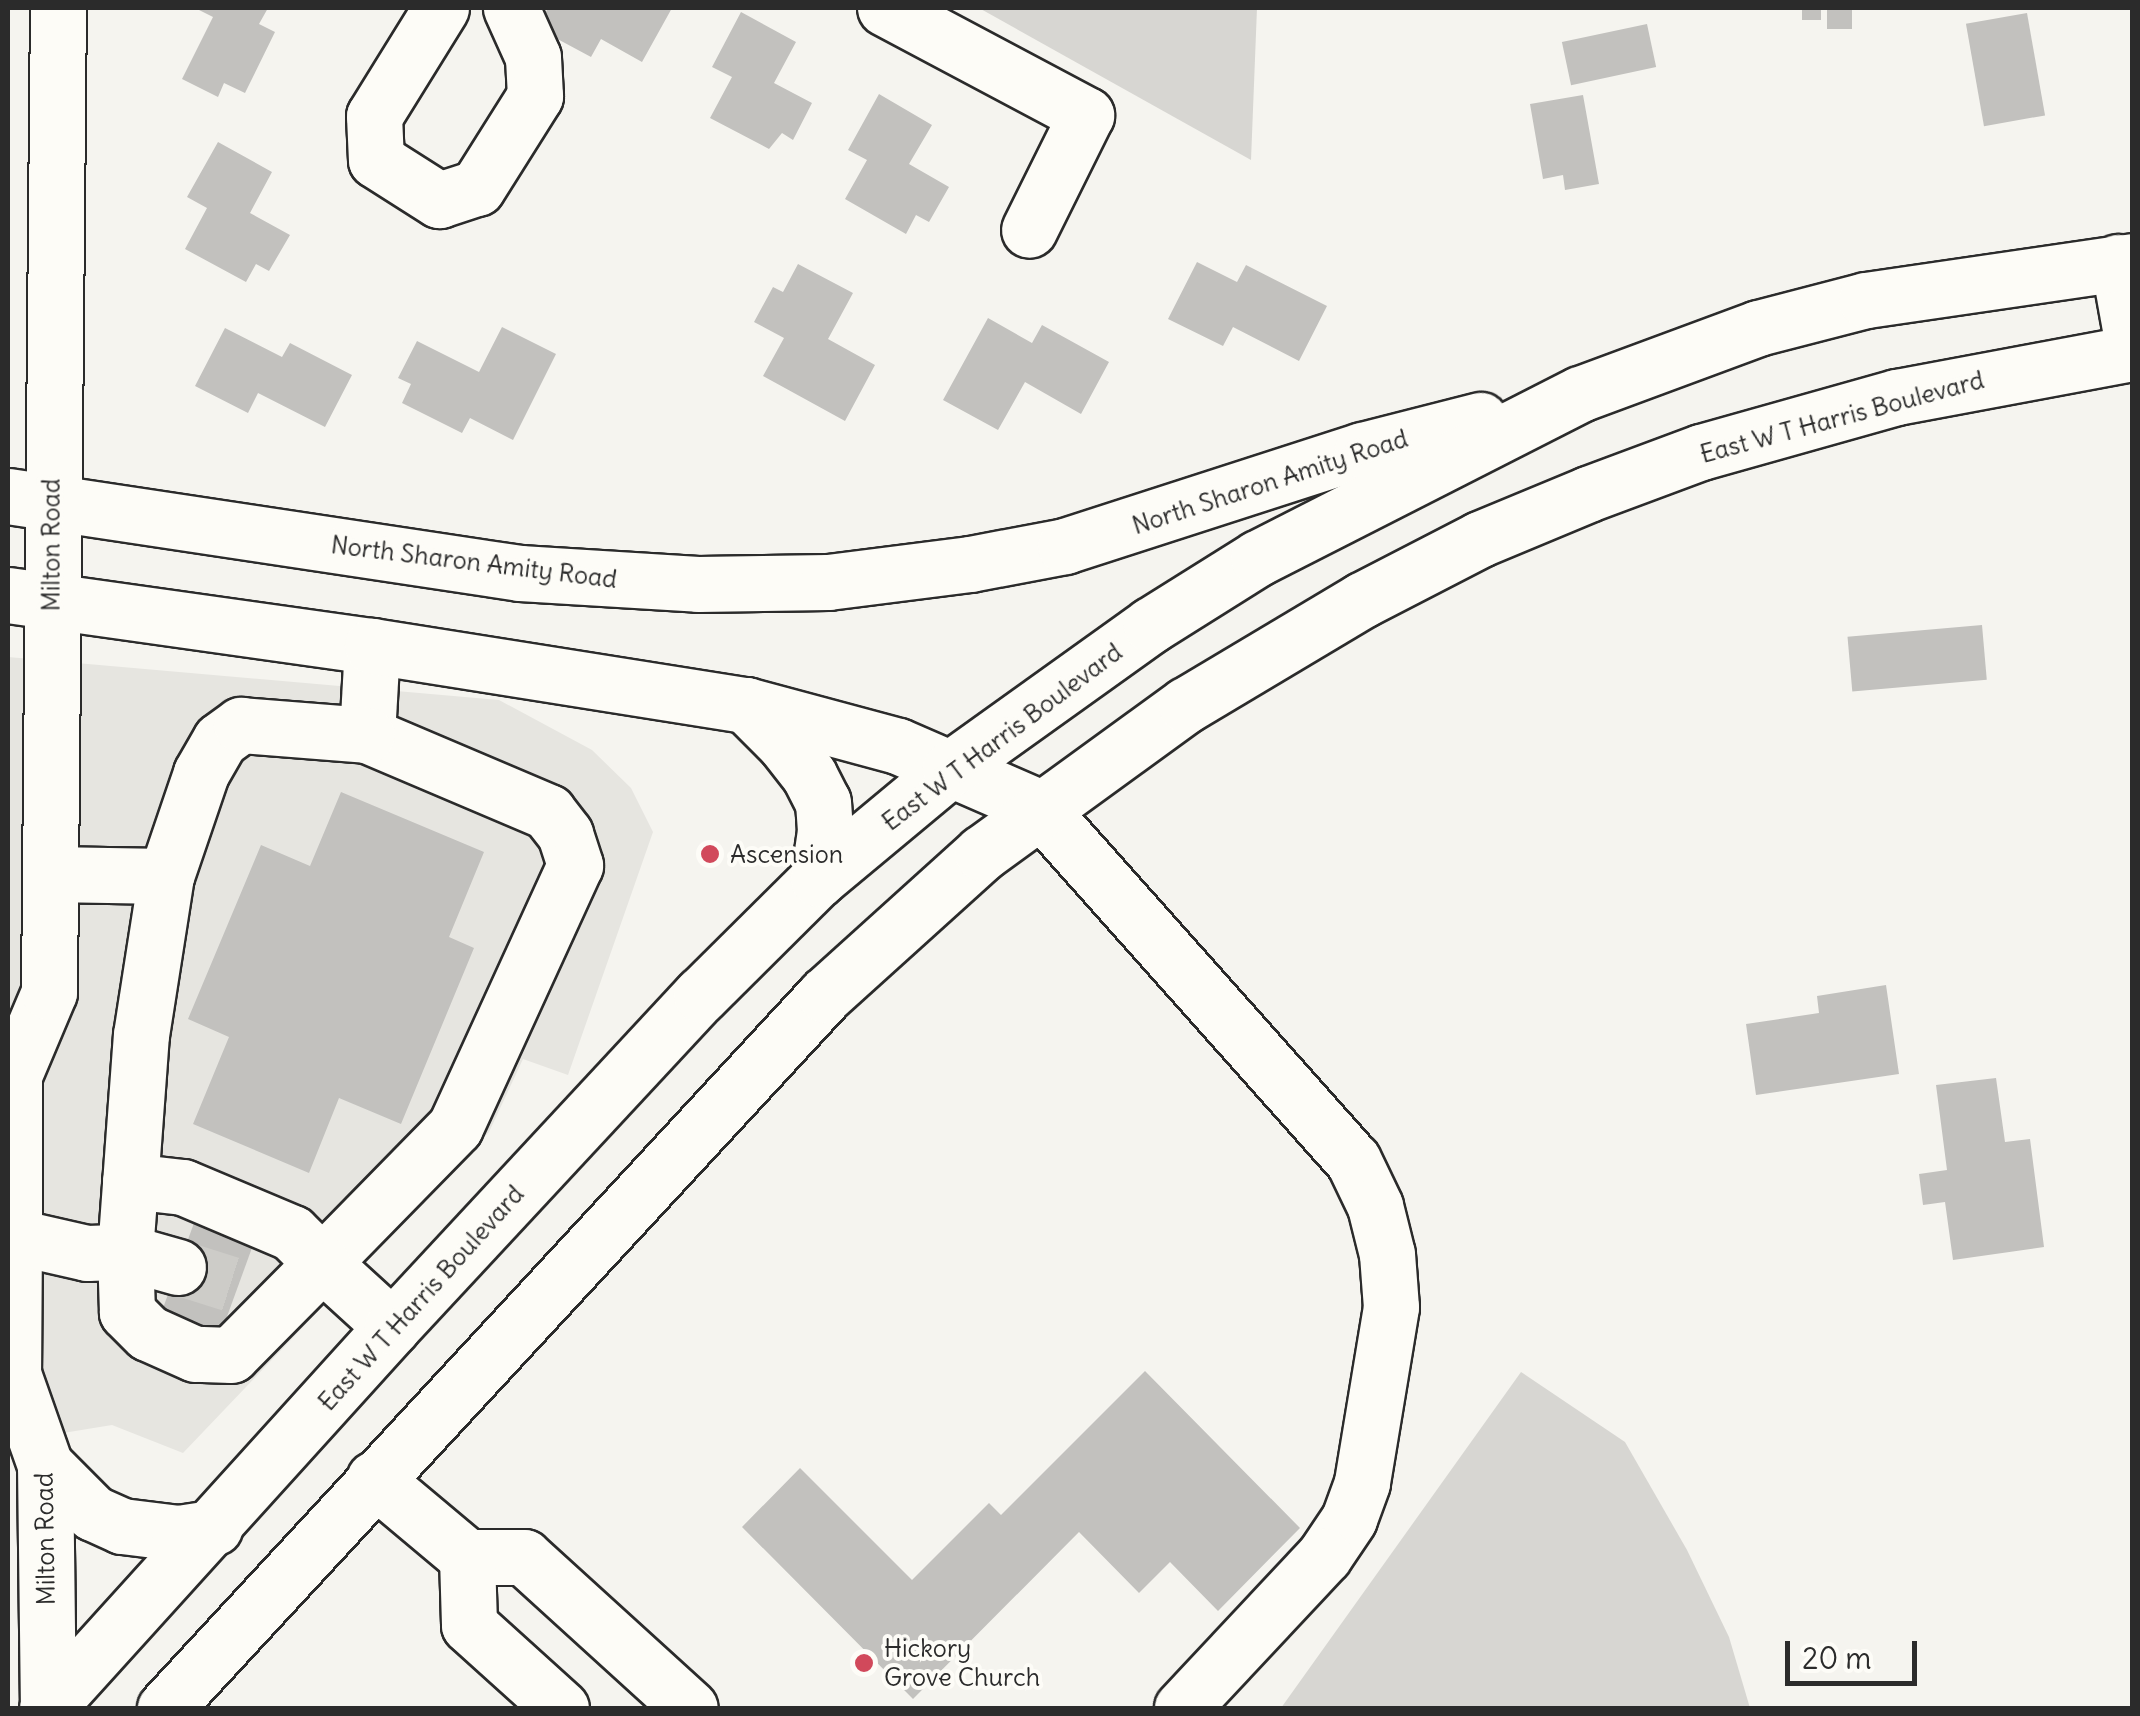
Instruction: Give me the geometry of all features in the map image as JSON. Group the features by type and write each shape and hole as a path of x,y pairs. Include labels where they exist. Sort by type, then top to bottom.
{"main road":[{"name":"Milton Road","path":"47,1708 45,1465 10,1382 11,1064 49,992 50,874 30,598 29,500 58,8"},
{"path":"441,8 374,116 376,160 439,200 477,188 535,96 533,57 511,8"},
{"path":"885,8 1086,115 1029,230"},
{"path":"2125,262 2132,340"},
{"name":"East W T Harris Boulevard","path":"47,1708 392,1328 701,996 818,879 950,769 1151,625 1258,558 1580,394 1758,328 1866,300 2125,262"},
{"name":"East W T Harris Boulevard","path":"165,1708 825,995 982,852 1186,705 1362,600 1480,540 1588,494 1701,452 1897,397 2132,353"},
{"name":"North Sharon Amity Road","path":"29,500 520,573 698,584 828,582 970,564 1065,546 1362,450 1580,394"},
{"path":"30,598 372,646 746,705 898,746 1038,808 1353,1160 1375,1206 1387,1254 1391,1307 1362,1482 1349,1519 1324,1556 1182,1708"},
{"path":"367,735 372,646"},
{"path":"746,705 792,753 823,802 825,831 818,879"},
{"path":"241,725 367,735 548,812 565,834 575,865 455,1127 322,1263 256,1299 231,1355 195,1354 148,1333 127,1312 125,1252 141,1035 166,876 201,773 220,740 241,725"},
{"path":"50,874 166,876"},
{"path":"130,1181 184,1187 292,1233 392,1328"},
{"path":"11,1236 88,1253 125,1252 178,1268"},
{"path":"45,1465 94,1513 122,1526 179,1533 215,1526"},
{"path":"374,1479 468,1557 524,1556 690,1708"},
{"path":"468,1557 469,1625 561,1708"}],"shaded area":[{"path":"979,8 1257,8 1251,160"},
{"path":"8,657 499,700 592,750 631,788 653,832 568,1075 523,1059 489,1132 183,1453 112,1425 8,1442"},
{"path":"1521,1372 1625,1442 1687,1550 1729,1637 1750,1708 1281,1708"}],"building":[{"path":"195,8 268,8 259,24 275,32 245,93 224,83 218,97 182,79 213,17"},
{"path":"548,8 672,8 642,62 601,39 591,57 537,28"},
{"path":"1802,8 1821,8 1821,20 1802,20"},
{"path":"1827,8 1852,8 1852,29 1827,29"},
{"path":"741,12 796,42 774,83 812,103 793,140 782,133 769,149 710,118 732,77 712,67"},
{"path":"2027,13 2045,115 1984,126 1966,24"},
{"path":"1647,24 1656,67 1571,85 1562,42"},
{"path":"879,94 932,125 909,164 949,187 929,222 916,215 906,234 845,199 867,160 848,150"},
{"path":"1583,95 1599,184 1565,190 1563,175 1543,179 1530,104"},
{"path":"218,142 272,172 250,213 290,235 269,271 256,264 246,282 185,249 207,208 187,197"},
{"path":"1197,262 1237,282 1246,265 1327,306 1299,361 1233,327 1223,346 1168,319"},
{"path":"798,264 853,293 828,339 875,365 845,421 763,376 784,338 754,322 773,287 783,292"},
{"path":"988,318 1032,343 1042,325 1109,362 1081,414 1025,382 998,430 943,400"},
{"path":"502,327 556,354 513,440 470,418 462,433 402,403 411,384 398,378 417,341 479,372"},
{"path":"225,328 282,357 290,343 352,375 325,427 258,393 248,413 195,386"},
{"path":"1982,625 1987,680 1852,692 1848,637"},
{"path":"341,792 484,852 449,937 474,948 401,1124 339,1098 309,1173 193,1124 229,1037 188,1019 261,845 310,866"},
{"path":"1886,985 1899,1074 1756,1095 1746,1024 1819,1013 1817,996"},
{"path":"1996,1078 2005,1142 2030,1139 2044,1247 1953,1260 1945,1202 1923,1205 1919,1174 1947,1170 1936,1085"},
{"path":"194,1223 253,1245 218,1340 159,1319"},
{"path":"1145,1371 1300,1528 1218,1611 1170,1562 1139,1593 1079,1532 913,1699 742,1527 800,1468 912,1580 989,1503 1001,1515"}],"tunnel":[{"path":"178,1267 238,1286"}],"place":[{"name":"Ascension","path":"710,854"},
{"name":"Hickory Grove Church","path":"864,1663"}]}
